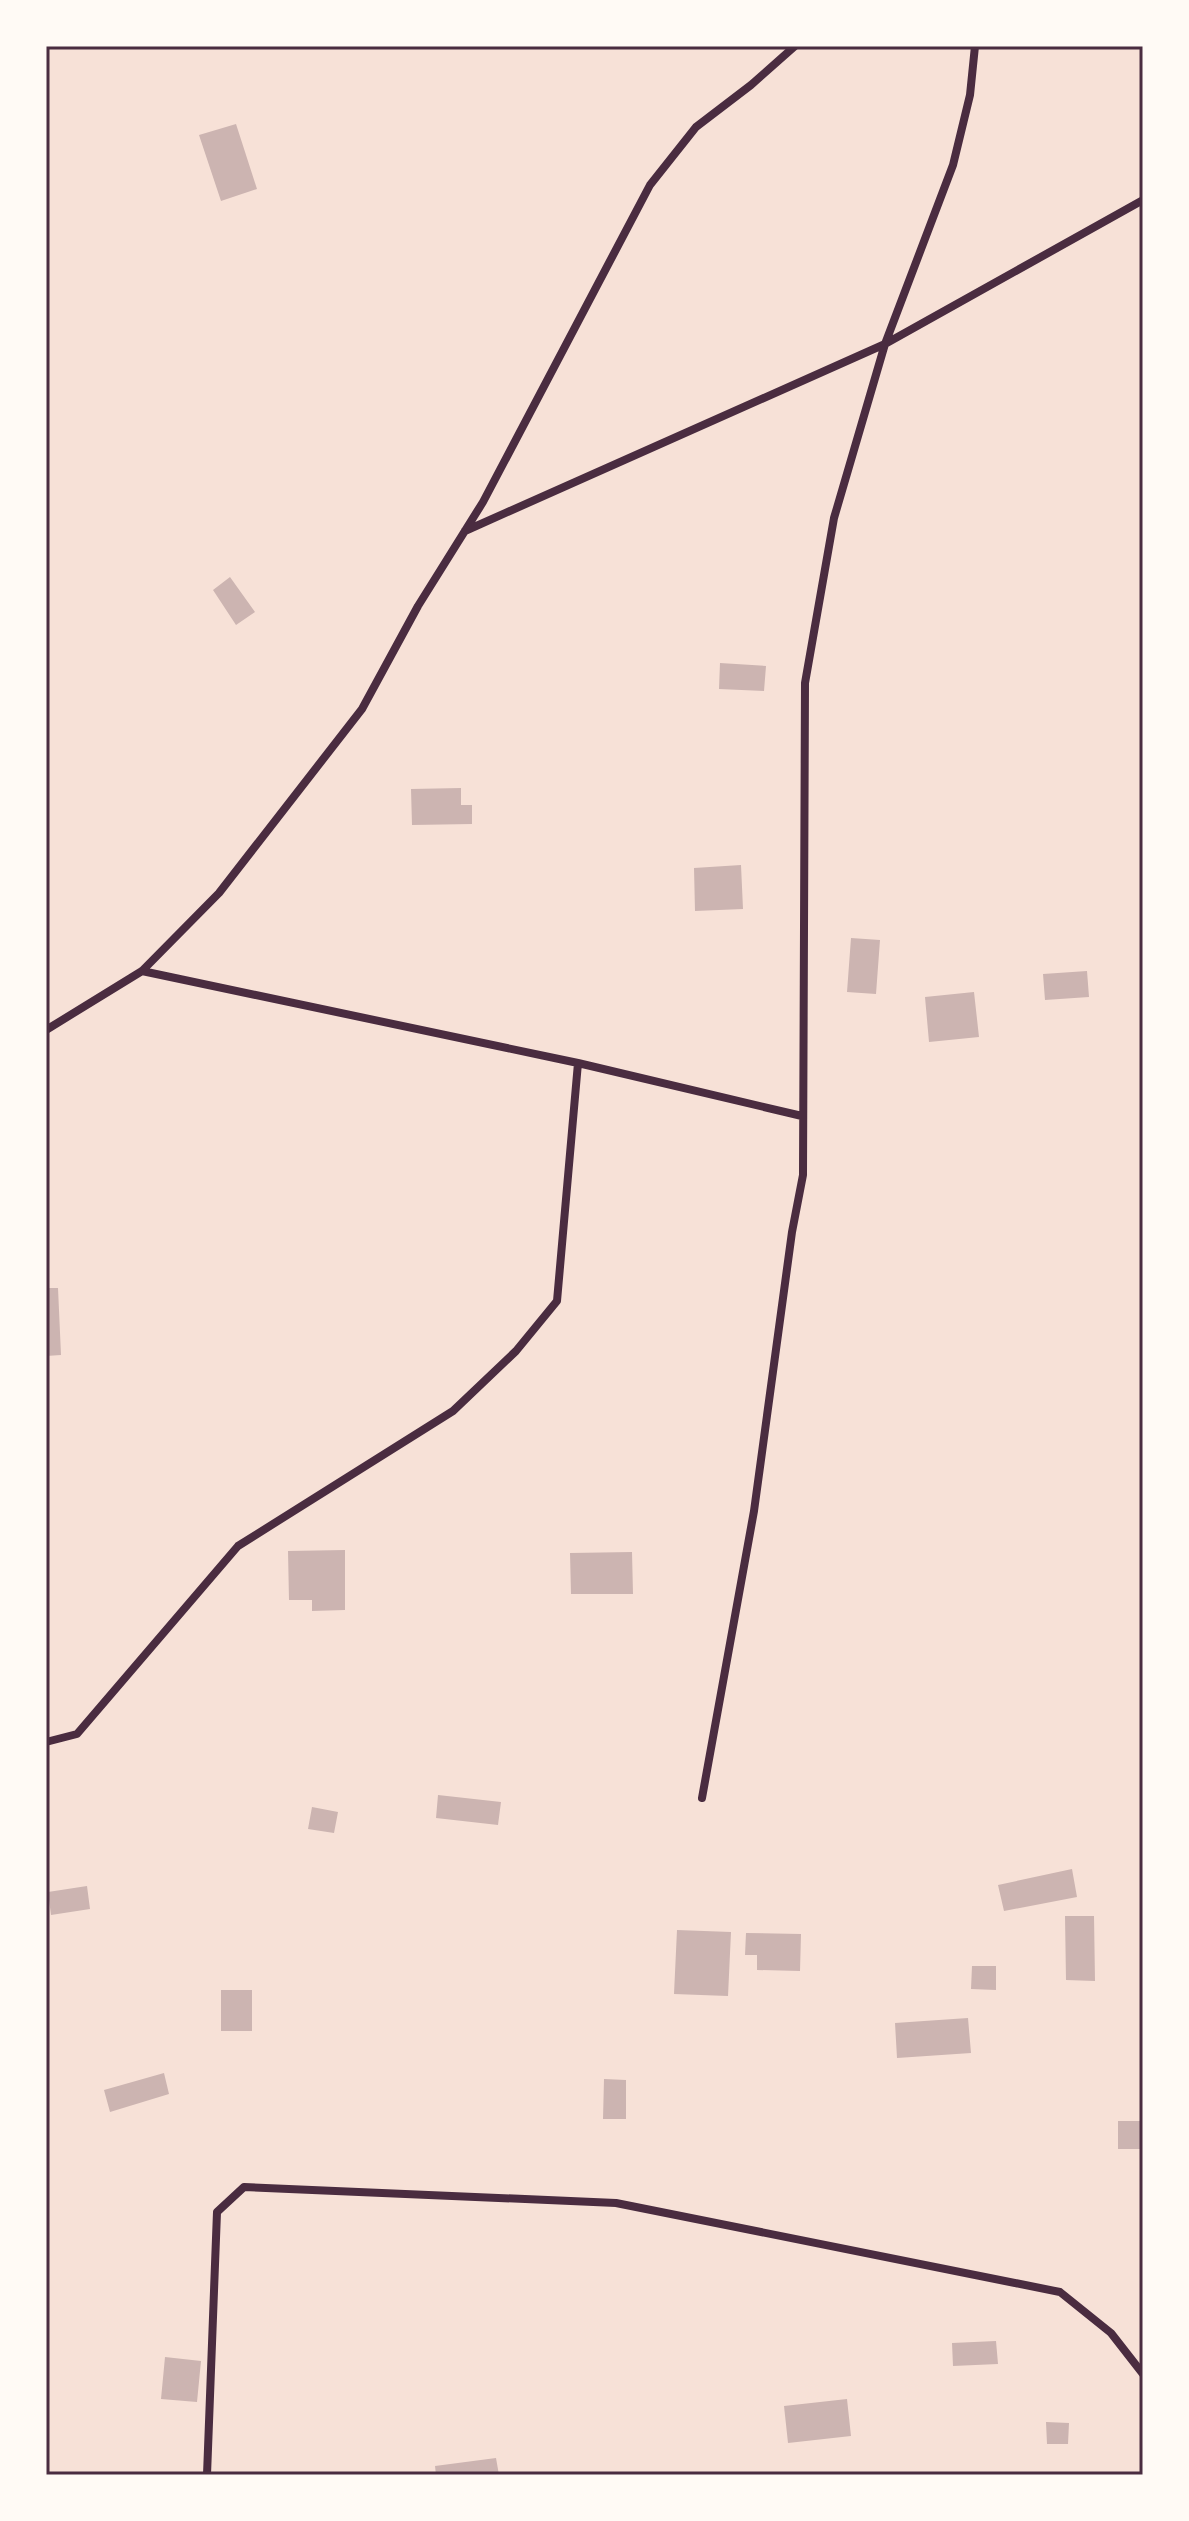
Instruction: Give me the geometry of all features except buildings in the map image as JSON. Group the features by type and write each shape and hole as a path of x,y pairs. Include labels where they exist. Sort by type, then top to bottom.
{"street":[{"path":"46,1030 142,971 219,893 362,709 418,606 483,502 650,185 696,127 795,46"},
{"path":"702,1798 754,1511 788,1261 803,1175 805,683 834,518 885,344 953,165 970,95 975,46"},
{"path":"464,532 885,344 1143,200"},
{"path":"142,971 578,1063 802,1116"},
{"path":"46,1742 77,1734 238,1546 453,1411 516,1351 557,1301 578,1063"},
{"path":"207,2475 217,2212 244,2187 616,2203 1060,2292 1111,2333 1143,2374"}]}
